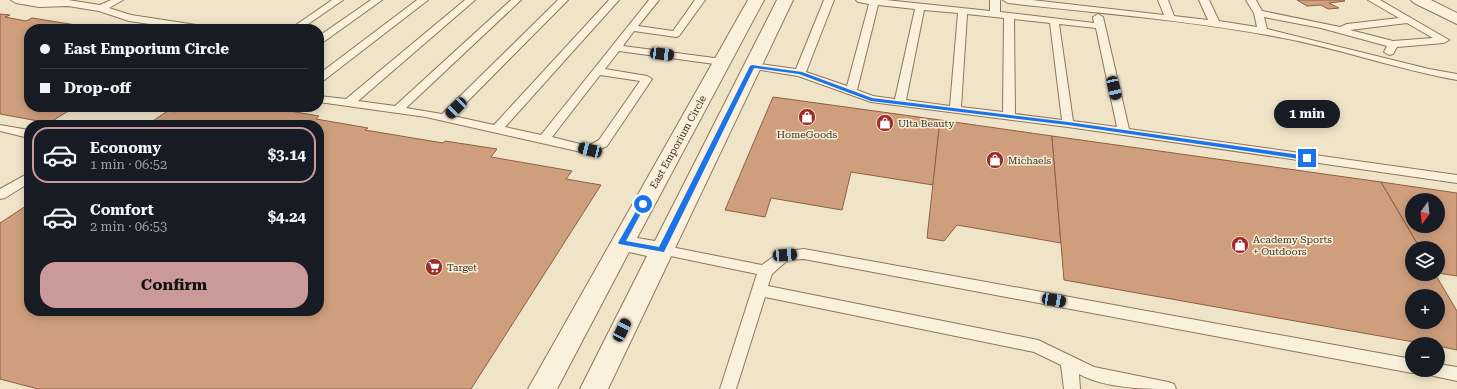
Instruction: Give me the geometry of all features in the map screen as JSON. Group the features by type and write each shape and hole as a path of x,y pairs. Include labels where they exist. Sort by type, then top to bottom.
{"street":[{"name":"East Emporium Circle","path":"542,389 756,0"},
{"path":"594,389 785,0"},
{"path":"1419,0 1457,19"},
{"path":"1442,0 1457,7"},
{"path":"722,62 752,66"},
{"path":"622,243 661,250"}],"lane":[{"path":"16,0 39,4 68,3 101,8 129,18 169,24"},
{"path":"101,8 118,0"},
{"path":"302,24 338,0"},
{"path":"324,37 377,0"},
{"path":"324,75 423,0"},
{"path":"349,103 470,0"},
{"path":"397,110 516,0"},
{"path":"445,118 563,0"},
{"path":"497,129 614,0"},
{"path":"544,138 654,0"},
{"path":"632,28 676,34 700,0"},
{"path":"800,73 828,0"},
{"path":"860,0 1100,26"},
{"path":"995,0 995,15"},
{"path":"1008,0 1082,4 1096,10 1125,10 1262,31 1304,39 1457,77"},
{"path":"1163,0 1170,18"},
{"path":"1204,0 1215,24"},
{"path":"1250,0 1259,13 1262,31"},
{"path":"1259,13 1342,30 1393,44 1444,40 1373,0"},
{"path":"851,92 874,2"},
{"path":"900,103 920,6"},
{"path":"1096,10 1124,132"},
{"path":"955,110 963,11"},
{"path":"1008,16 1009,116"},
{"path":"1342,30 1347,27 1409,20"},
{"path":"1054,21 1068,124"},
{"path":"1384,60 1393,44"},
{"path":"616,48 722,62"},
{"path":"752,66 800,73 871,99 1068,124 1457,179"},
{"path":"324,100 445,118 544,138 590,150 603,143 647,79 598,72"},
{"path":"0,128 24,133"},
{"path":"0,195 24,180"},
{"path":"661,250 765,271"},
{"path":"728,389 765,271 785,255 804,254 1405,365"},
{"path":"759,290 1038,346 1091,373 1168,389"},
{"path":"1069,362 1072,389"},
{"path":"1445,372 1457,374"}],"building":[{"path":"1297,0 1345,1 1329,3 1339,8 1328,9 1321,5 1307,6"},
{"path":"0,14 10,15 5,17 26,21 32,18 70,24 24,24 24,112 67,112 54,120 33,120 0,114"},
{"path":"773,97 940,120 933,185 851,172 842,210 771,198 765,217 725,210"},
{"name":"Target","path":"166,112 296,112 319,116 316,119 322,120 154,120"},
{"name":"Target","path":"324,120 368,128 365,130 443,143 445,141 497,149 491,157 572,171 566,179 601,185 471,389 38,389 0,379 0,223 24,207 24,316 324,316"},
{"name":"Michaels","path":"940,120 1052,136 1061,243 957,225 944,241 927,238"},
{"name":"Academy Sports + Outdoors","path":"1052,136 1381,182 1405,223 1405,233 1411,233 1416,241 1405,241 1405,281 1439,281 1444,289 1405,289 1405,329 1445,329 1445,291 1457,311 1457,350 1445,347 1445,337 1405,337 1405,340 1064,280"},
{"path":"1381,182 1457,193 1457,276 1445,274 1445,241 1416,241 1411,233 1445,233 1445,193 1405,193 1405,223"}],"place":[{"name":"HomeGoods","path":"807,117"},
{"name":"Ulta Beauty","path":"885,123"},
{"name":"Michaels","path":"995,160"},
{"name":"Academy Sports + Outdoors","path":"1240,245"},
{"name":"Target","path":"434,267"}],"route":[{"path":"643,204 622,243 661,250 752,66 800,73 871,99 1068,124 1307,158"}]}
